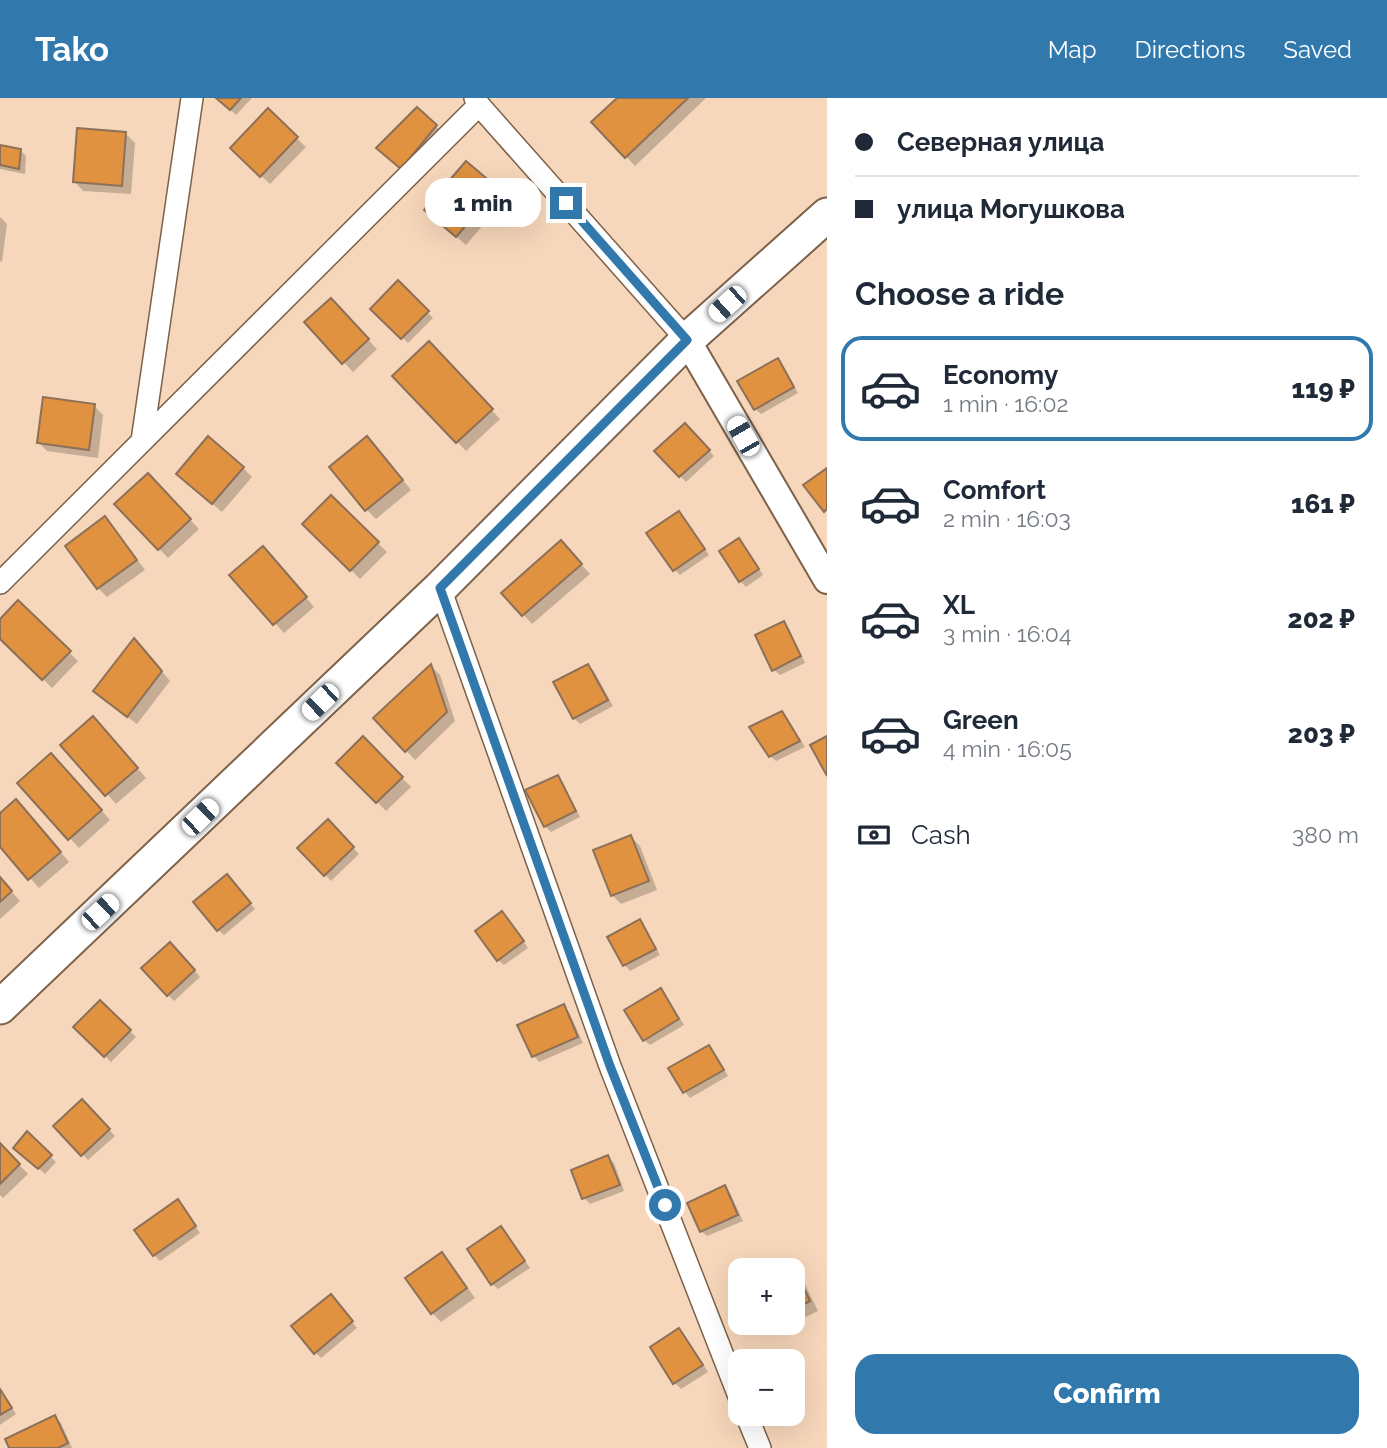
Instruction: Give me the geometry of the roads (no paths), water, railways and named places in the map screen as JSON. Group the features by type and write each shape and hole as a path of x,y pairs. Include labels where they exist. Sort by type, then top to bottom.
{"main road":[{"path":"0,1007 440,588 687,340 827,215"}],"street":[{"path":"142,441 192,98"},
{"path":"0,583 477,101 687,340 827,580"},
{"path":"440,588 610,1066 728,1368"},
{"path":"751,1426 760,1448"}]}
